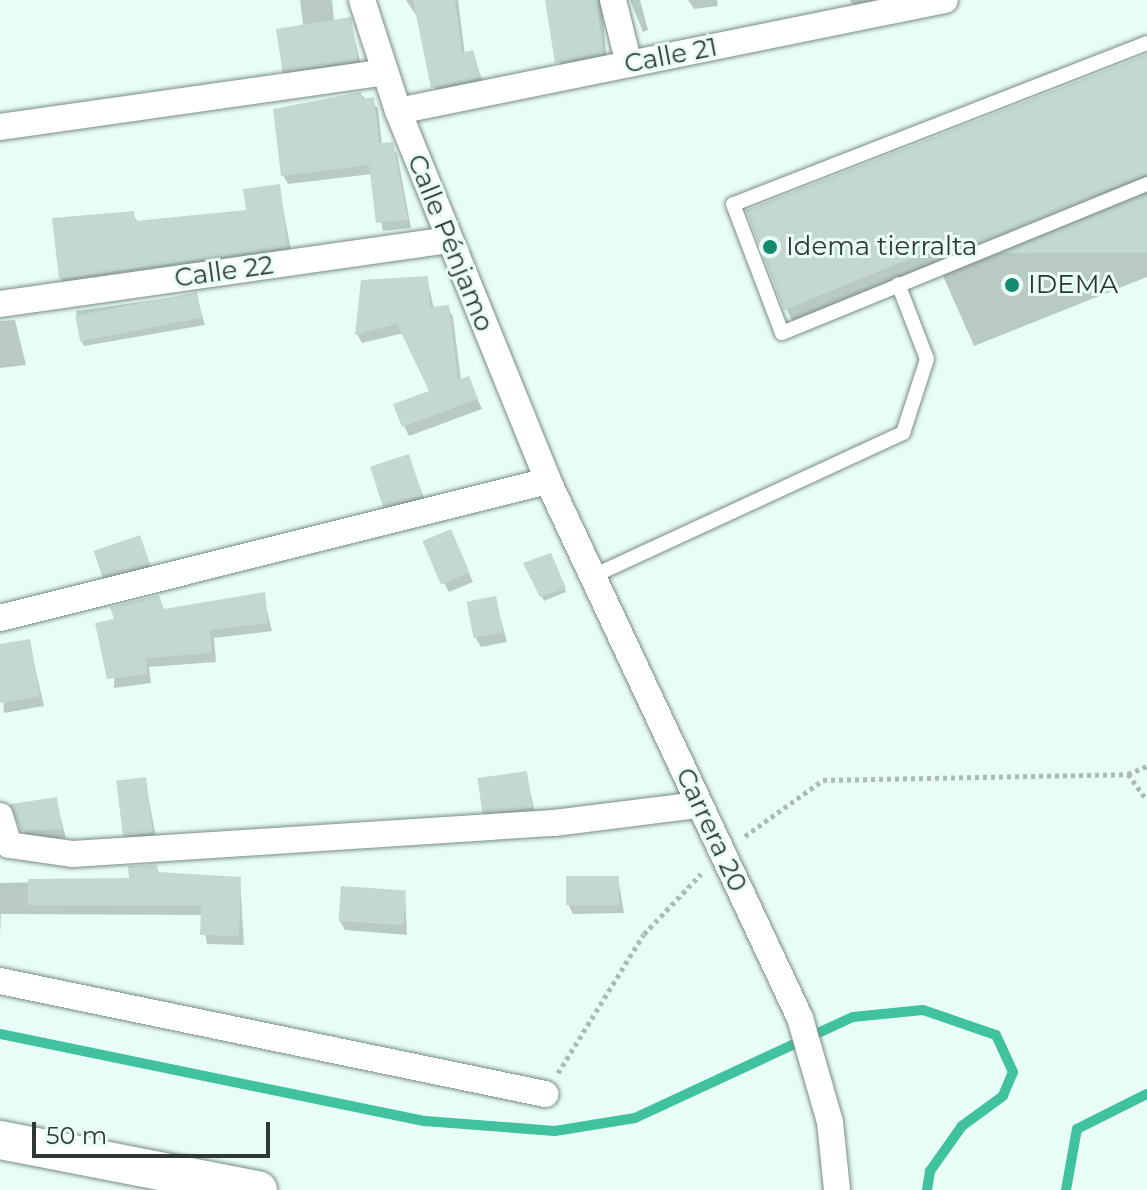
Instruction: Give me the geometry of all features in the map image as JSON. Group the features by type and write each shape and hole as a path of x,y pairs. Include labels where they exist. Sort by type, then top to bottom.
{"main road":[{"path":"0,1140 258,1190"}],"street":[{"name":"Calle Pénjamo","path":"362,0 398,111 447,240 548,481"},
{"path":"613,0 629,64"},
{"name":"Calle 21","path":"398,111 629,64 843,10 945,0"},
{"path":"0,127 385,72"},
{"name":"Calle 22","path":"0,304 447,240"},
{"path":"0,618 548,481"},
{"name":"Carrera 20","path":"548,481 800,1018 830,1122 837,1190"},
{"path":"0,816 9,845 73,854 554,823 699,805"},
{"path":"0,981 545,1094"}],"lane":[{"path":"1147,43 733,204 782,333 1147,184"},
{"path":"591,577 903,433 927,359 898,284"}],"path":[{"path":"545,1094 644,934 722,853 823,780 1128,774 1147,766"},
{"path":"1128,774 1147,800"}],"building":[{"path":"413,0 455,0 462,53 473,50 481,78 431,88"},
{"path":"545,0 597,0 603,53 555,63"},
{"path":"351,17 358,60 283,72 276,29"},
{"path":"1147,54 1147,174 933,260 929,251 784,310 746,210"},
{"path":"361,92 362,99 374,97 379,143 393,142 408,220 376,223 369,165 281,176 273,109"},
{"path":"280,184 288,247 59,279 52,218 134,211 135,221 246,210 243,189"},
{"path":"925,195 1147,195 1147,253 925,253"},
{"path":"428,276 430,307 449,305 458,380 469,376 478,399 402,427 393,404 429,391 397,324 355,335 361,280"},
{"path":"197,292 202,318 80,341 75,316"},
{"path":"409,454 423,496 384,509 370,467"},
{"path":"451,529 469,572 441,584 422,541"},
{"path":"140,535 150,564 104,580 94,551"},
{"path":"551,553 566,588 540,597 523,563"},
{"path":"265,592 268,623 210,630 212,653 146,658 147,674 107,679 95,623 114,619 110,607 159,595 164,609"},
{"path":"496,596 503,632 474,638 467,602"},
{"path":"30,639 40,696 0,703 0,644"},
{"path":"527,771 532,808 483,815 477,778"},
{"path":"146,777 153,833 123,836 116,781"},
{"path":"57,797 62,829 21,831 10,804"},
{"path":"157,865 158,872 241,877 239,936 200,935 201,906 28,905 28,879 129,878 128,866"},
{"path":"566,876 619,876 619,905 566,905"},
{"path":"341,886 406,891 403,925 339,921"}],"waterway":[{"path":"0,1034 425,1121 555,1131 635,1118 853,1017 923,1010 996,1035 1013,1072 1003,1096 962,1126 930,1171 927,1190"},
{"path":"1066,1190 1077,1129 1147,1094"}],"place":[{"name":"Idema tierralta","path":"770,247"},
{"name":"IDEMA","path":"1012,285"}]}
